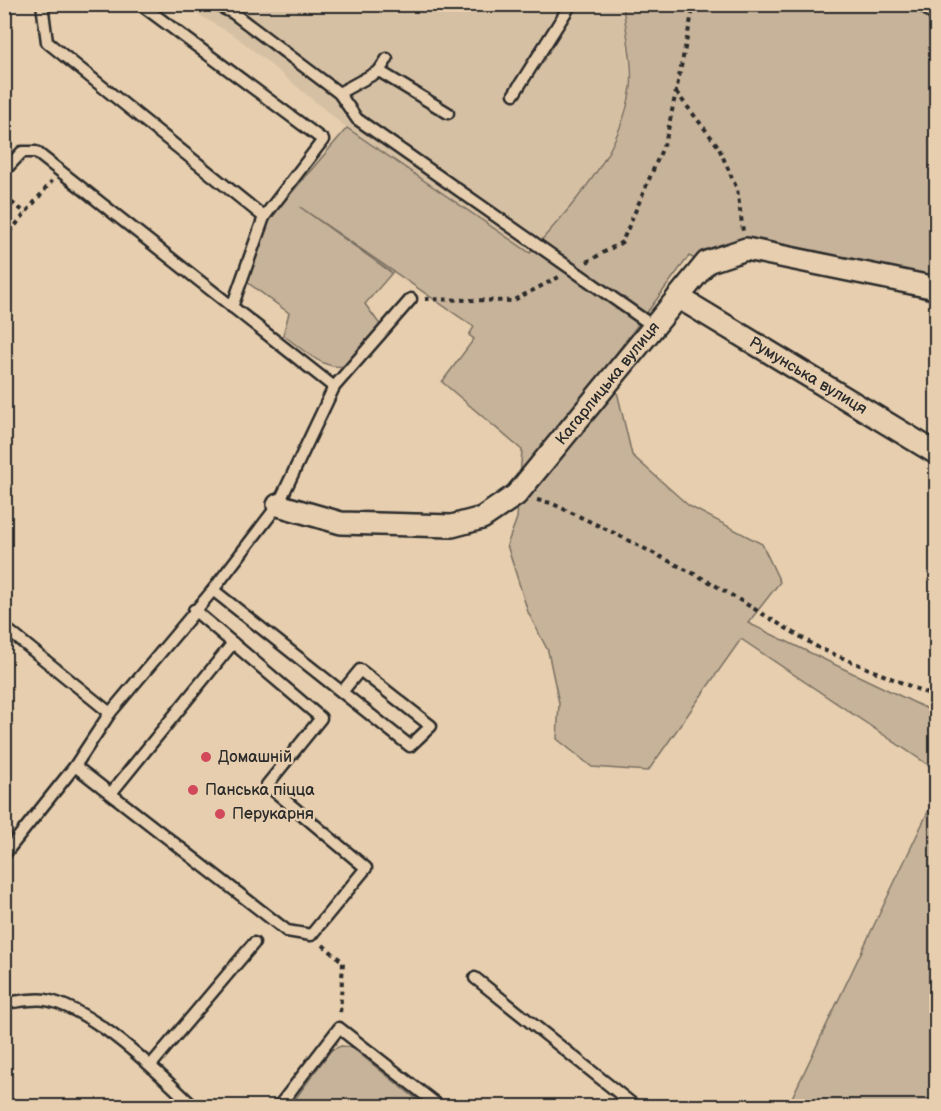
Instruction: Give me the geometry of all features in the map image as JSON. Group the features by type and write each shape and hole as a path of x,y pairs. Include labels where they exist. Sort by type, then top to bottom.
{"street":[{"path":"746,249 936,288"},
{"name":"Кагарлицька вулиця","path":"278,505 341,523 452,526 482,518 516,495 707,262 746,249"},
{"name":"Румунська вулиця","path":"678,297 936,453"}],"lane":[{"path":"42,4 47,42 264,217"},
{"path":"140,4 323,140 264,217 232,307"},
{"path":"215,4 233,13 339,93 357,119 653,326"},
{"path":"514,94 571,4"},
{"path":"921,4 936,17"},
{"path":"339,93 379,71 387,59"},
{"path":"379,71 448,113"},
{"path":"4,171 22,152 36,152 334,387"},
{"path":"4,855 75,766 110,713 213,590 278,505 334,387 411,298"},
{"path":"213,590 410,746 431,726 360,670 342,692"},
{"path":"75,766 112,792 287,931 311,935 366,868 267,785 321,718 194,610"},
{"path":"4,627 110,713"},
{"path":"112,792 233,643"},
{"path":"151,1065 254,943"},
{"path":"475,978 635,1107"},
{"path":"4,1003 44,999 76,1010 151,1065 193,1107"},
{"path":"279,1107 339,1028 440,1107"}],"path":[{"path":"578,267 622,242 666,140 694,4"},
{"path":"676,91 718,146 736,189 746,249"},
{"path":"4,239 61,170"},
{"path":"4,197 26,213"},
{"path":"411,298 512,301 568,272"},
{"path":"516,495 551,503 612,532 708,581 819,648 936,697"},
{"path":"311,935 343,962 339,1028"}],"shaded area":[{"path":"182,5 623,5 631,86 618,134 591,182 529,253 347,128 237,37"},
{"path":"623,5 936,5 936,302 790,260 738,255 712,268 689,256 610,362 632,455 689,506 762,544 780,582 748,623 936,713 936,770 741,639 648,771 592,767 557,739 559,703 548,651 528,612 507,545 517,518 522,450 442,382 474,339 469,335 474,327 300,207 392,273 365,304 381,326 367,346 350,363 333,366 324,363 283,335 289,313 244,280 271,217 347,128 530,253 593,177 617,135 626,112 632,78"},
{"path":"936,795 936,1106 788,1106"},
{"path":"341,1046 351,1047 425,1106 290,1106 331,1050"}],"place":[{"name":"Домашній","path":"206,757"},
{"name":"Панська пiцца","path":"193,790"},
{"name":"Перукарня","path":"220,814"}]}
